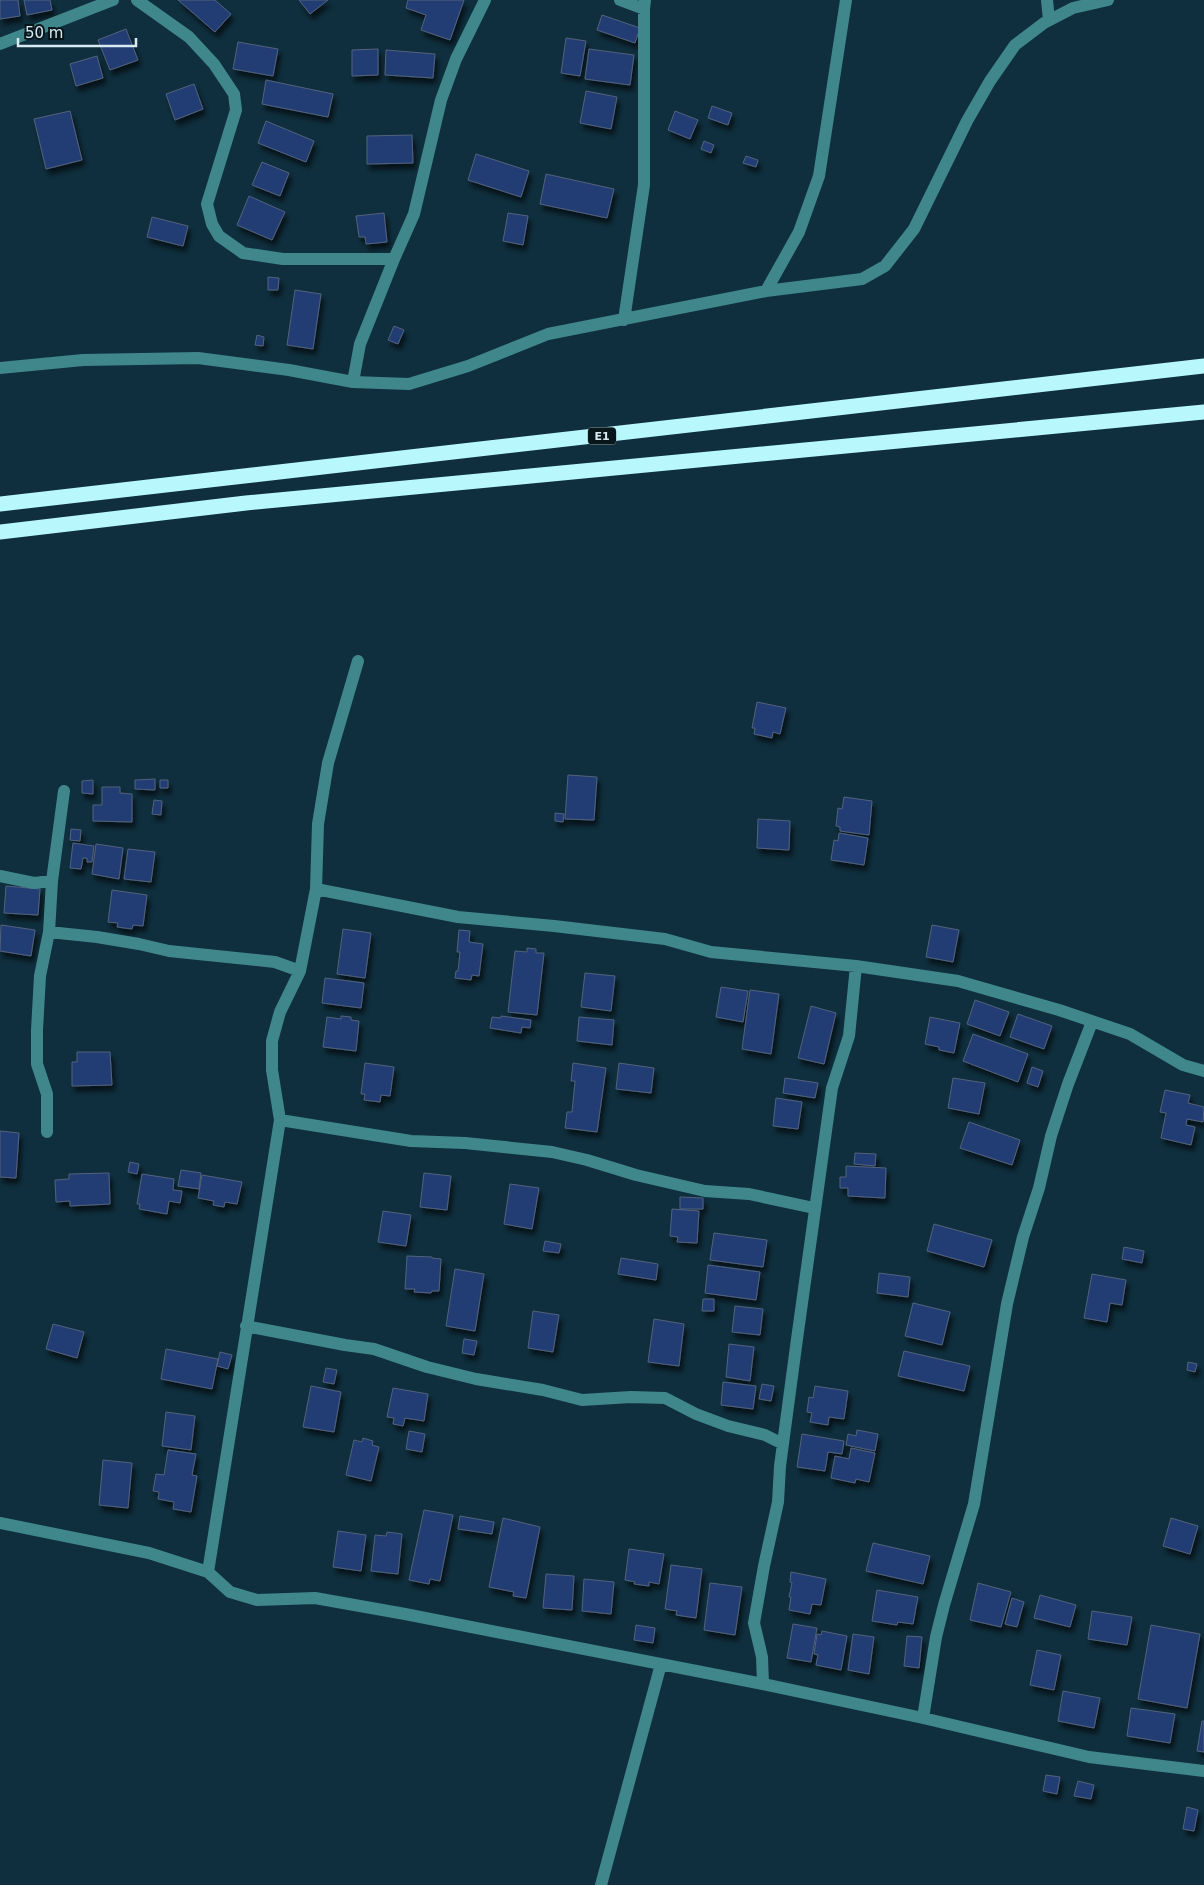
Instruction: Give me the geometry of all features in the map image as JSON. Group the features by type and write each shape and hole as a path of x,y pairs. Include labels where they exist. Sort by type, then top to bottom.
{"highway":[{"name":"E1","path":"0,504 1204,366"},
{"path":"0,532 246,503 1204,412"}],"street":[{"path":"0,44 114,0"},
{"path":"137,0 190,37 214,64 234,94 236,110 208,204 212,224 219,236 243,252 283,259 394,259"},
{"path":"353,382 360,344 414,214 441,100 456,59 484,0"},
{"path":"620,0 644,4 644,185 624,320"},
{"path":"766,291 799,232 819,176 846,0"},
{"path":"1047,0 1049,20"},
{"path":"0,368 83,360 198,358 289,370 353,382 409,384 468,366 548,334 766,291 862,279 884,266 914,229 967,121 990,81 1015,45 1049,20 1073,8 1108,0"},
{"path":"208,1572 280,1120 272,1070 272,1041 280,1012 300,971 316,888 318,824 327,771 358,661"},
{"path":"47,1132 47,1094 37,1064 37,1030 40,976 49,932 52,881 64,791"},
{"path":"0,876 34,883 52,881"},
{"path":"316,888 458,917 665,939 711,952 856,966 958,981 1130,1034 1184,1065 1204,1071"},
{"path":"49,932 140,944 169,952 275,962 300,971"},
{"path":"763,1684 762,1657 754,1622 778,1502 783,1444 814,1208 832,1088 849,1036 856,966"},
{"path":"922,1718 936,1637 974,1504 1007,1304 1021,1246 1039,1188 1051,1136 1068,1084 1092,1022"},
{"path":"280,1120 411,1141 465,1143 552,1152 587,1160 636,1175 705,1191 749,1194 814,1208"},
{"path":"246,1326 374,1349 427,1367 476,1379 543,1390 582,1400 631,1397 665,1398 696,1414 728,1426 765,1435 783,1444"},
{"path":"0,1523 149,1553 208,1572 230,1592 257,1600 315,1598 405,1614 763,1684 922,1718 1089,1757 1204,1771"},
{"path":"601,1885 661,1664"}],"building":[{"path":"0,0 18,0 20,16 0,19"},
{"path":"24,0 50,0 52,10 27,15"},
{"path":"178,0 215,0 231,14 215,32"},
{"path":"299,0 328,0 310,14"},
{"path":"408,0 464,0 450,40 421,30 426,15 406,8"},
{"path":"602,15 640,28 635,43 597,30"},
{"path":"126,29 138,60 110,70 98,40"},
{"path":"566,38 586,41 580,76 561,73"},
{"path":"238,42 278,49 273,76 233,69"},
{"path":"378,49 378,75 352,76 352,50"},
{"path":"589,49 634,55 630,85 585,79"},
{"path":"386,50 435,54 433,78 385,75"},
{"path":"97,56 103,78 76,86 70,64"},
{"path":"266,80 333,94 328,117 262,104"},
{"path":"194,84 203,109 175,120 166,94"},
{"path":"586,91 617,97 611,129 580,123"},
{"path":"712,106 732,113 728,125 708,118"},
{"path":"70,111 82,160 46,169 34,119"},
{"path":"675,111 698,120 690,139 668,130"},
{"path":"266,121 314,141 306,162 258,143"},
{"path":"412,135 413,163 367,164 367,136"},
{"path":"704,141 714,145 711,153 701,149"},
{"path":"476,154 529,171 521,197 468,180"},
{"path":"746,156 758,160 756,167 743,163"},
{"path":"262,162 289,173 280,196 252,185"},
{"path":"546,174 614,189 607,218 540,204"},
{"path":"249,196 285,212 272,240 237,225"},
{"path":"384,213 387,242 366,244 365,237 359,237 356,216"},
{"path":"508,213 528,216 523,245 503,241"},
{"path":"152,217 188,226 183,246 147,237"},
{"path":"268,277 279,278 278,290 268,290"},
{"path":"295,290 321,294 313,349 287,345"},
{"path":"394,326 404,330 398,344 388,340"},
{"path":"257,335 264,337 263,346 255,345"},
{"path":"757,702 786,708 780,734 773,732 772,738 754,734 755,728 752,728"},
{"path":"568,775 597,777 594,820 565,819"},
{"path":"155,779 155,790 135,789 135,780"},
{"path":"93,780 93,794 82,793 82,781"},
{"path":"160,780 168,780 168,788 160,788"},
{"path":"102,787 120,787 120,793 132,794 132,822 93,821 93,805 102,805"},
{"path":"844,797 872,801 869,835 840,831 840,827 836,826 838,808 842,809"},
{"path":"154,800 162,801 161,815 152,814"},
{"path":"555,813 564,814 563,822 555,821"},
{"path":"758,819 790,821 789,850 757,848"},
{"path":"71,829 81,830 80,841 70,840"},
{"path":"839,833 868,838 864,865 831,860 834,840 838,841"},
{"path":"73,843 94,846 92,862 87,862 87,858 83,858 81,869 70,868"},
{"path":"96,844 123,848 119,879 92,874"},
{"path":"128,849 155,852 151,882 124,879"},
{"path":"6,886 40,889 38,915 4,913"},
{"path":"112,890 147,895 143,926 133,925 132,929 117,927 118,923 108,922"},
{"path":"1,925 35,930 31,956 0,951"},
{"path":"932,925 959,930 953,962 926,957"},
{"path":"343,929 371,933 365,978 337,974"},
{"path":"459,930 470,931 469,942 483,944 479,976 472,975 471,980 455,978 456,971 458,971 460,952 457,952"},
{"path":"527,948 536,949 536,953 544,953 537,1015 508,1012 515,951 527,952"},
{"path":"585,973 615,976 611,1011 581,1007"},
{"path":"325,978 364,983 361,1008 322,1003"},
{"path":"721,987 748,991 743,1022 716,1017"},
{"path":"750,990 779,994 771,1054 742,1049"},
{"path":"975,1000 1009,1012 1000,1036 967,1024"},
{"path":"811,1006 836,1013 824,1064 798,1058"},
{"path":"1018,1014 1052,1026 1044,1049 1010,1037"},
{"path":"341,1016 351,1017 351,1020 359,1021 356,1051 323,1047 327,1017 341,1019"},
{"path":"501,1016 531,1020 530,1028 522,1027 521,1033 490,1028 492,1017 501,1018"},
{"path":"579,1017 614,1020 612,1045 577,1041"},
{"path":"930,1017 960,1023 954,1053 939,1050 939,1047 925,1044"},
{"path":"973,1034 1028,1054 1018,1082 963,1061"},
{"path":"77,1052 110,1052 112,1085 72,1086 72,1062 77,1062"},
{"path":"365,1063 394,1067 390,1096 381,1095 380,1102 364,1100 365,1094 361,1094"},
{"path":"573,1063 606,1068 597,1132 565,1128 567,1112 572,1112 575,1081 571,1081"},
{"path":"619,1063 654,1068 651,1093 616,1089"},
{"path":"1032,1067 1043,1071 1038,1087 1027,1083"},
{"path":"785,1078 818,1083 815,1098 783,1093"},
{"path":"953,1078 985,1083 979,1114 948,1108"},
{"path":"1165,1090 1190,1095 1188,1103 1204,1107 1203,1122 1187,1119 1186,1125 1195,1127 1191,1145 1161,1138 1166,1113 1160,1112"},
{"path":"776,1098 802,1102 798,1129 773,1126"},
{"path":"969,1122 1020,1140 1012,1165 960,1148"},
{"path":"0,1131 19,1133 16,1178 0,1177"},
{"path":"855,1153 876,1154 875,1166 854,1164"},
{"path":"130,1162 139,1164 137,1174 128,1172"},
{"path":"846,1166 886,1168 885,1198 848,1196 848,1188 840,1188 840,1177 846,1177"},
{"path":"181,1170 201,1173 199,1189 178,1186"},
{"path":"109,1173 110,1204 70,1206 70,1201 56,1202 55,1180 69,1179 69,1174"},
{"path":"424,1173 451,1176 447,1210 420,1207"},
{"path":"142,1174 174,1179 173,1190 182,1191 180,1203 169,1201 167,1214 139,1209 140,1204 137,1204"},
{"path":"202,1175 242,1182 237,1204 225,1202 224,1207 213,1205 214,1201 198,1198"},
{"path":"510,1184 539,1188 532,1229 504,1224"},
{"path":"680,1197 703,1198 703,1209 680,1209"},
{"path":"672,1209 699,1211 697,1243 677,1242 678,1237 670,1236"},
{"path":"383,1211 411,1215 406,1246 378,1242"},
{"path":"934,1224 992,1240 984,1267 927,1251"},
{"path":"714,1233 767,1240 763,1267 710,1260"},
{"path":"545,1241 561,1244 559,1253 543,1251"},
{"path":"1124,1247 1144,1251 1142,1263 1122,1259"},
{"path":"407,1256 441,1259 439,1291 432,1291 431,1293 414,1292 415,1289 405,1289"},
{"path":"621,1258 658,1264 656,1280 618,1274"},
{"path":"708,1265 760,1272 756,1300 705,1293"},
{"path":"455,1269 484,1274 475,1331 446,1326"},
{"path":"879,1273 910,1277 908,1297 877,1293"},
{"path":"1092,1274 1126,1280 1122,1305 1110,1303 1107,1322 1084,1318"},
{"path":"703,1299 714,1299 714,1311 702,1311"},
{"path":"913,1303 950,1312 942,1345 905,1336"},
{"path":"735,1306 763,1309 760,1335 732,1332"},
{"path":"533,1311 559,1315 553,1352 528,1348"},
{"path":"654,1319 684,1324 679,1366 648,1362"},
{"path":"53,1324 84,1332 77,1358 46,1349"},
{"path":"464,1339 477,1341 474,1355 462,1353"},
{"path":"729,1344 754,1347 750,1381 726,1377"},
{"path":"166,1349 218,1359 212,1389 161,1379"},
{"path":"904,1351 970,1366 964,1391 898,1376"},
{"path":"220,1352 232,1355 228,1369 217,1366"},
{"path":"1188,1362 1197,1364 1195,1372 1187,1370"},
{"path":"326,1368 337,1370 334,1384 323,1382"},
{"path":"723,1382 756,1386 753,1409 721,1405"},
{"path":"762,1384 774,1386 771,1401 759,1399"},
{"path":"311,1386 341,1392 334,1432 303,1427"},
{"path":"815,1386 848,1391 844,1419 829,1417 828,1425 810,1422 812,1413 807,1412 809,1397 813,1398"},
{"path":"393,1388 428,1394 424,1421 405,1418 403,1426 393,1424 394,1418 387,1417"},
{"path":"166,1412 195,1416 191,1450 162,1446"},
{"path":"857,1430 878,1434 875,1451 846,1445 848,1434 856,1436"},
{"path":"409,1431 425,1434 422,1452 406,1449"},
{"path":"802,1434 844,1441 842,1454 828,1452 825,1471 797,1467"},
{"path":"363,1438 373,1441 372,1445 379,1447 371,1481 346,1475 354,1440 362,1442"},
{"path":"851,1448 875,1453 869,1482 856,1479 855,1483 831,1478 835,1456 849,1459"},
{"path":"168,1450 196,1454 192,1475 197,1476 191,1512 173,1509 174,1502 158,1499 159,1492 153,1491 156,1474 164,1475"},
{"path":"103,1460 132,1463 128,1508 99,1505"},
{"path":"424,1510 453,1515 440,1581 430,1579 429,1584 409,1580"},
{"path":"460,1516 494,1522 492,1534 458,1529"},
{"path":"503,1518 540,1527 526,1598 513,1596 514,1592 489,1587"},
{"path":"1171,1518 1198,1526 1190,1554 1163,1546"},
{"path":"338,1531 366,1535 361,1571 333,1567"},
{"path":"387,1532 402,1534 398,1574 371,1571 375,1535 386,1536"},
{"path":"873,1543 930,1556 923,1584 866,1571"},
{"path":"629,1549 664,1554 659,1584 649,1582 649,1586 634,1584 635,1582 625,1580"},
{"path":"671,1565 702,1569 696,1618 676,1615 677,1611 665,1609"},
{"path":"791,1572 826,1579 821,1605 812,1604 810,1614 789,1610 792,1583 790,1582"},
{"path":"546,1574 574,1576 572,1610 543,1608"},
{"path":"584,1579 614,1582 611,1614 582,1611"},
{"path":"710,1583 742,1587 735,1635 704,1630"},
{"path":"978,1583 1011,1592 1001,1627 970,1620"},
{"path":"877,1590 918,1597 913,1624 898,1622 897,1625 872,1621"},
{"path":"1040,1595 1076,1605 1070,1627 1034,1618"},
{"path":"1012,1598 1024,1602 1017,1627 1005,1624"},
{"path":"1092,1611 1132,1617 1127,1645 1088,1639"},
{"path":"793,1624 817,1628 811,1662 787,1658"},
{"path":"636,1625 655,1628 653,1643 634,1640"},
{"path":"1151,1625 1200,1634 1187,1708 1138,1699"},
{"path":"822,1631 847,1636 841,1670 816,1665 818,1655 814,1654 817,1634 821,1635"},
{"path":"853,1634 874,1637 869,1674 848,1670"},
{"path":"907,1636 922,1637 919,1668 904,1666"},
{"path":"1037,1650 1061,1655 1054,1690 1030,1685"},
{"path":"1063,1691 1100,1698 1094,1728 1058,1721"},
{"path":"1131,1708 1175,1714 1170,1743 1127,1736"},
{"path":"1202,1721 1204,1721 1204,1752 1197,1751"},
{"path":"1046,1775 1060,1777 1057,1794 1043,1791"},
{"path":"1078,1781 1094,1785 1091,1799 1074,1796"},
{"path":"1187,1807 1198,1810 1194,1831 1183,1829"}]}
